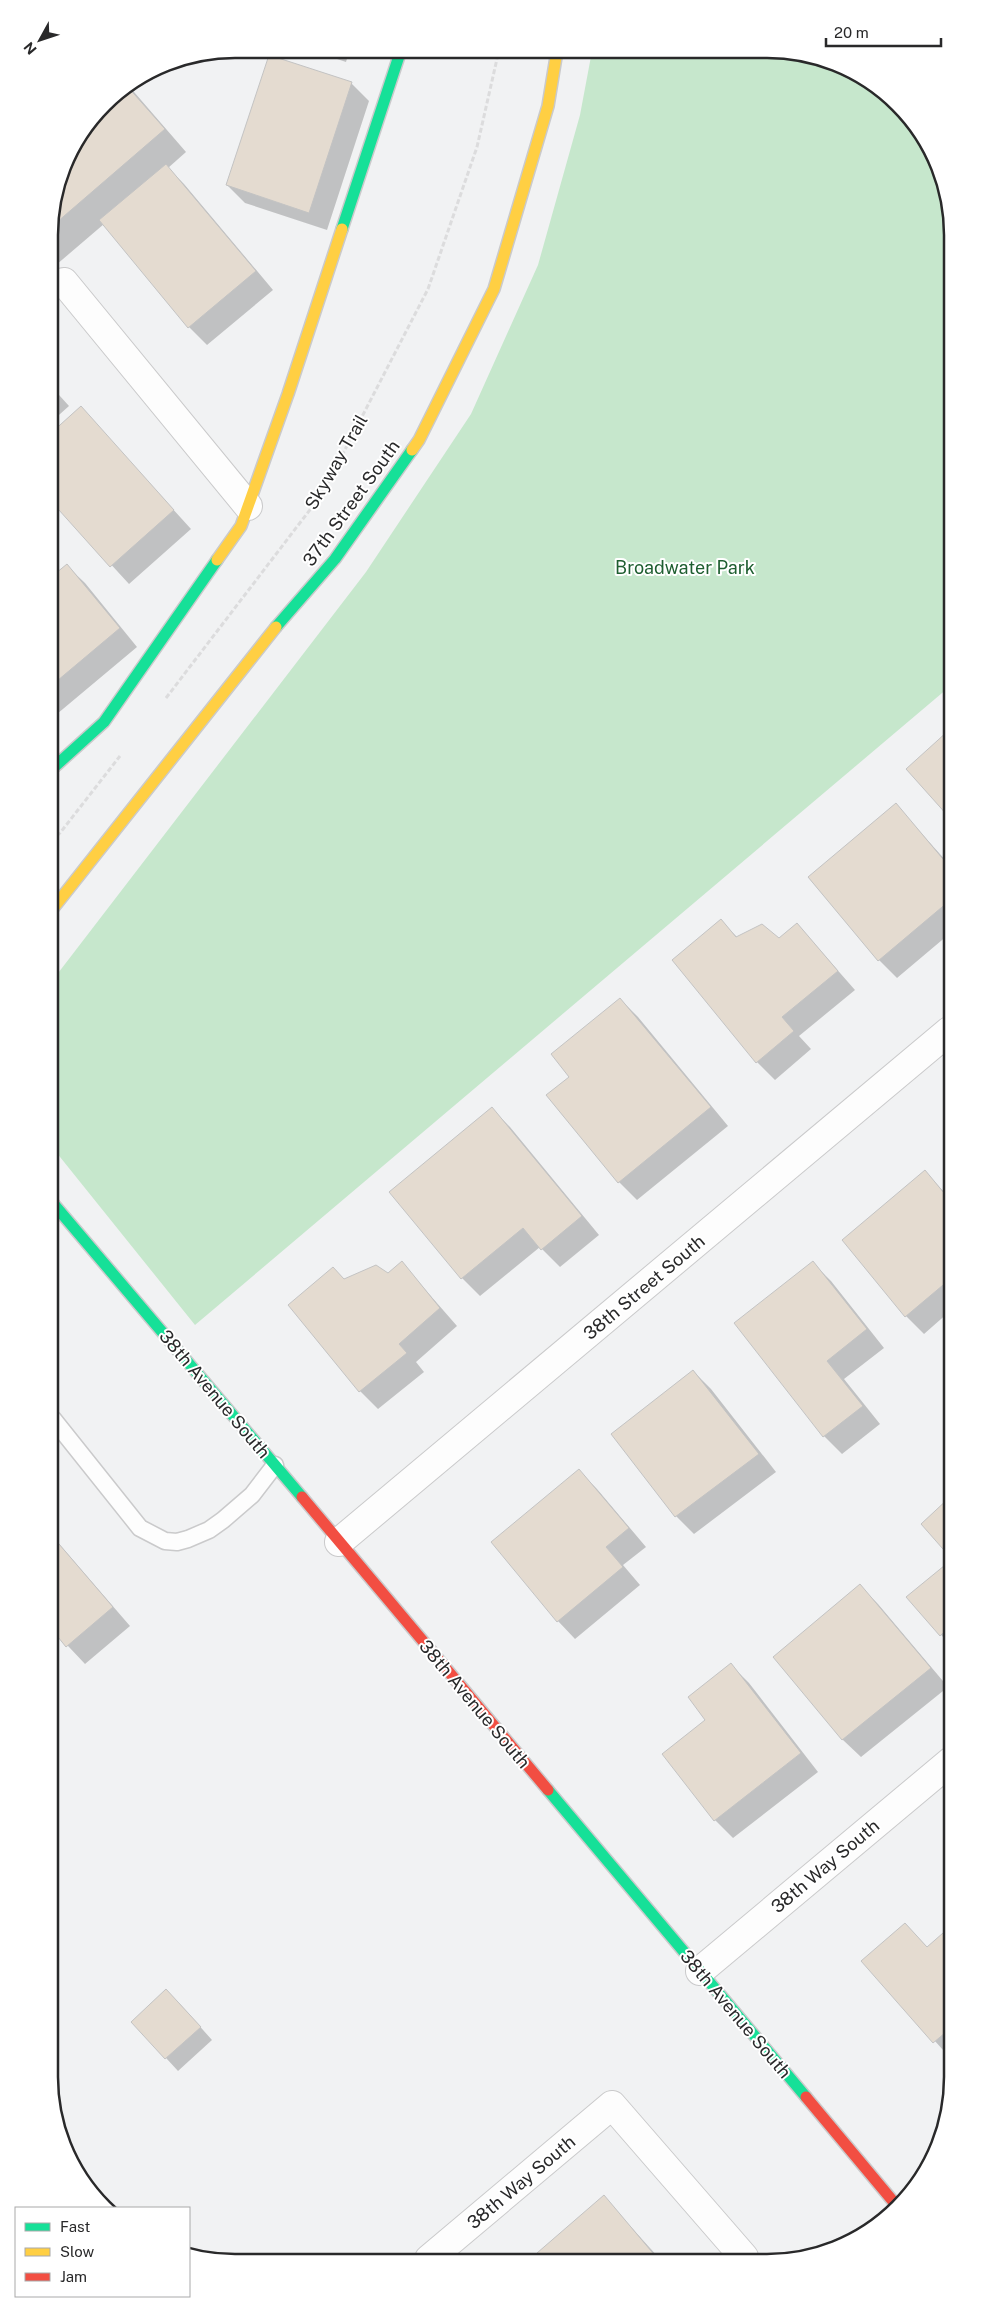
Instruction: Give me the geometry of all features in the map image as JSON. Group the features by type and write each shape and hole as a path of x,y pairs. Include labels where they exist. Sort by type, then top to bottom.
{"street":[{"path":"58,764 104,722 241,526 288,394 398,58"},
{"name":"37th Street South","path":"58,902 257,649 336,559 419,440 494,289 548,106 557,58"},
{"path":"64,282 248,506"},
{"name":"38th Street South","path":"339,1542 944,1035"},
{"name":"38th Avenue South","path":"58,1209 893,2202"},
{"name":"38th Way South","path":"700,1971 944,1767"},
{"name":"38th Way South","path":"435,2254 612,2105 741,2254"}],"lane":[{"path":"58,1426 140,1528 165,1541 176,1542 188,1539 209,1530 252,1495 275,1465"}],"path":[{"name":"Skyway Trail","path":"161,704 322,494 428,288 477,147 497,58"},
{"path":"58,835 125,750"}],"green space":[{"name":"Broadwater Park","path":"591,58 778,58 801,61 823,67 855,81 892,109 914,136 934,178 940,200 944,235 944,691 195,1325 58,1154 58,973 366,572 471,414 538,265 580,115"}],"building":[{"path":"268,58 278,58 352,82 309,213 226,185"},
{"path":"131,91 165,129 58,221 67,178 76,156 87,136 118,101"},
{"path":"166,164 256,271 188,328 99,220"},
{"path":"81,406 174,510 110,567 58,509 58,427"},
{"path":"67,564 120,628 58,680 58,571"},
{"path":"944,735 944,812 906,769"},
{"path":"896,803 944,860 944,905 878,961 808,877"},
{"path":"721,919 736,937 762,924 779,938 797,923 838,971 782,1017 794,1031 756,1063 672,960"},
{"path":"620,998 711,1107 618,1183 546,1095 569,1077 551,1054"},
{"path":"492,1107 582,1216 541,1250 523,1228 461,1279 389,1192"},
{"path":"925,1170 944,1193 944,1284 905,1317 842,1240"},
{"path":"402,1261 440,1308 399,1344 407,1353 359,1392 288,1305 333,1267 344,1279 376,1265 388,1273"},
{"path":"813,1261 867,1329 827,1361 863,1406 823,1437 734,1323"},
{"path":"693,1370 759,1454 675,1517 611,1434"},
{"path":"579,1469 629,1528 606,1547 623,1567 557,1622 491,1542"},
{"path":"944,1503 944,1550 921,1524"},
{"path":"58,1543 113,1607 66,1647 58,1637"},
{"path":"944,1566 944,1632 940,1636 906,1597"},
{"path":"860,1584 931,1668 842,1740 773,1657"},
{"path":"731,1663 801,1753 714,1821 662,1754 705,1720 688,1697"},
{"path":"905,1923 927,1947 944,1932 944,2034 933,2043 861,1961"},
{"path":"166,1989 201,2027 165,2059 131,2022"},
{"path":"604,2195 654,2254 538,2254"}],"traffic: fast":[{"path":"342,229 398,58"},
{"path":"276,627 335,559 412,450"},
{"path":"58,764 104,722 217,560"},
{"path":"58,1209 302,1497"},
{"path":"548,1790 806,2097"}],"traffic: slow":[{"path":"412,450 419,440 494,289 548,106 556,58"},
{"path":"217,560 241,526 288,394 342,229"},
{"path":"58,902 276,627"}],"traffic: jam":[{"path":"302,1497 548,1790"},
{"path":"806,2097 893,2202"}]}
